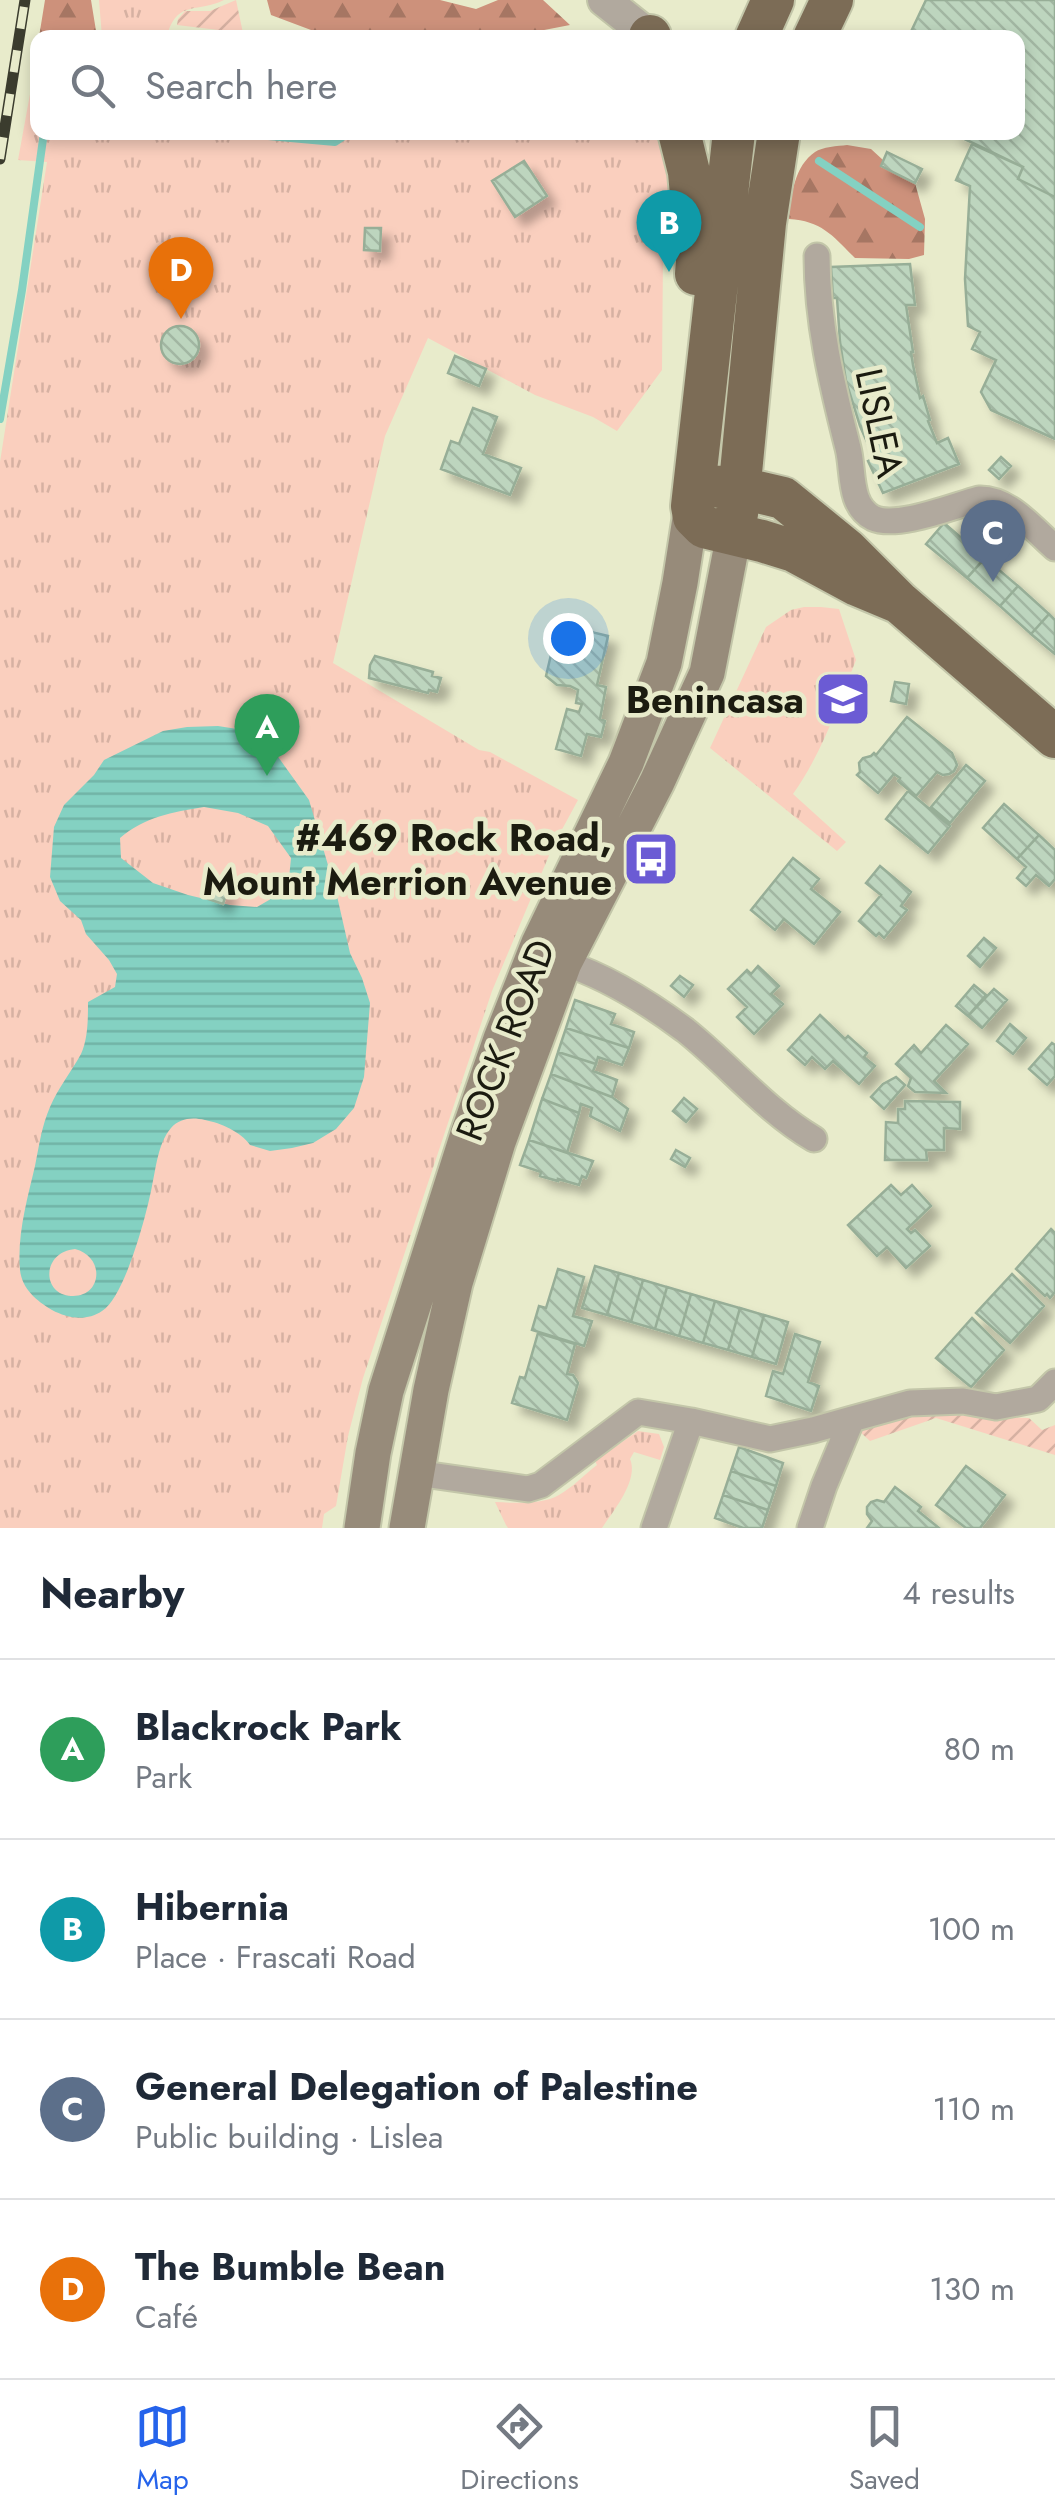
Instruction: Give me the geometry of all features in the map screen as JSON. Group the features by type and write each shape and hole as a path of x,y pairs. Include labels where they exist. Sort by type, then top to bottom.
{"highway":[{"path":"760,30 773,0"},
{"path":"818,30 832,0"},
{"path":"681,140 689,172 697,261 691,330 704,393"},
{"path":"733,140 692,506 694,516 704,527 794,551 857,586 900,603"},
{"path":"734,534 776,152"},
{"path":"755,333 773,397 774,474 783,498"},
{"path":"692,506 695,495 706,486 741,488 783,498 848,550 900,603 1055,737"}],"main road":[{"name":"ROCK ROAD","path":"362,1528 386,1391 501,1040 539,943 626,763 664,664 692,506"},
{"name":"ROCK ROAD","path":"407,1528 431,1390 455,1284 498,1142 564,963 657,782 706,673 734,534"},
{"path":"371,1466 416,1474"}],"street":[{"path":"604,0 641,30"},
{"name":"LISLEA","path":"816,256 829,371 852,466 852,485 860,505 871,517 894,522 979,499 993,499 1055,548"},
{"path":"564,963 616,986 684,1030 789,1124 814,1139"},
{"path":"416,1474 528,1489 541,1484 638,1412 770,1439 910,1403 963,1402 996,1407 1038,1399 1055,1382"},
{"path":"810,1528 852,1419"},
{"path":"654,1528 691,1421"}],"green space":[{"path":"45,0 91,0 96,30 40,30"},
{"path":"99,0 224,0 184,11 169,30 101,30"},
{"path":"236,0 242,30 177,25 185,11 210,11"},
{"path":"267,0 440,0 476,9 498,0 543,0 570,25 544,30 311,30 271,15"},
{"path":"30,94 30,140 658,140 667,176 673,250 663,257 662,370 617,431 593,417 535,395 428,338 385,436 333,663 479,750 490,752 578,800 553,846 492,991 363,1378 336,1506 324,1514 322,1528 0,1528 0,462 47,162 18,160"},
{"path":"847,145 871,149 883,160 881,167 915,183 925,219 924,255 909,259 855,258 819,226 789,219 795,182 808,158 822,149"},
{"path":"839,609 856,660 821,746 793,794 846,842 837,851 710,748 766,627 791,610"},
{"path":"923,1414 1029,1418 1042,1430 1055,1425 1055,1455 936,1418 870,1441 859,1431"},
{"path":"638,1431 659,1434 664,1447 660,1460 634,1452 628,1485 602,1528 508,1528 495,1502 536,1502 559,1495 597,1465 595,1461"}],"water":[{"path":"187,727 237,729 266,740 309,800 350,953 370,1003 364,1077 354,1108 336,1129 313,1143 270,1151 250,1145 236,1132 211,1121 182,1120 175,1125 160,1148 140,1234 119,1289 102,1311 90,1317 70,1317 41,1303 24,1283 19,1257 21,1231 47,1114 83,1048 88,1002 115,987 117,974 86,934 81,920 60,901 50,877 54,827 64,805 104,760 163,731","holes":["204,807 238,813 268,826 291,858 288,889 257,907 230,905 153,883 121,858 120,838 129,831 159,816","75,1249 92,1260 96,1276 89,1291 71,1296 54,1288 49,1273 56,1257"]}],"building":[{"path":"926,0 1055,0 1055,197 1018,179 1023,167 967,140 1025,140 1025,30 912,30"},
{"path":"972,144 1023,167 1018,179 1055,197 1055,439 991,410 981,392 996,360 972,349 980,332 968,326 965,279 970,186 956,180"},
{"path":"887,152 922,169 915,183 881,166"},
{"path":"524,161 547,196 515,217 492,181"},
{"path":"365,228 381,228 380,251 364,250"},
{"path":"910,264 915,305 906,305 920,398 923,396 937,443 948,438 959,464 883,493 868,461 874,458 846,381 831,267"},
{"path":"180,326 193,332 199,345 193,358 180,364 167,358 161,345 167,332"},
{"path":"455,356 486,369 479,386 448,373"},
{"path":"473,408 497,417 483,454 521,468 510,495 441,469 451,441 459,444"},
{"path":"1001,457 1011,466 999,479 989,470"},
{"path":"944,523 985,558 967,578 926,544"},
{"path":"985,558 1018,586 1000,606 967,578"},
{"path":"1018,586 1049,614 1031,634 1000,606"},
{"path":"1049,614 1055,620 1055,654 1031,634"},
{"path":"565,619 580,621 587,631 608,636 597,685 606,687 600,719 605,721 601,737 587,734 581,756 556,749 567,709 579,712 582,704 576,703 578,690 557,685 546,676 558,625"},
{"path":"375,656 433,672 432,676 441,678 437,692 369,678"},
{"path":"895,682 909,684 906,704 891,701"},
{"path":"907,717 952,753 957,765 949,774 937,772 916,796 894,774 878,793 857,775 859,763 876,755"},
{"path":"966,765 985,781 950,823 931,807"},
{"path":"908,791 950,826 928,853 886,819"},
{"path":"1004,804 1039,835 1017,859 983,828"},
{"path":"1039,835 1055,850 1055,879 1049,886 1036,875 1026,886 1017,878 1026,867 1017,859"},
{"path":"793,858 819,879 811,889 840,912 814,944 784,919 775,930 751,910"},
{"path":"880,866 911,892 901,906 907,910 884,938 859,921 881,895 866,883"},
{"path":"213,884 228,889 223,904 208,899"},
{"path":"984,938 996,948 980,967 968,956"},
{"path":"758,966 779,986 771,994 783,1004 754,1034 737,1017 747,1007 728,989 747,970 751,974"},
{"path":"680,976 693,985 684,997 671,986"},
{"path":"974,985 986,995 968,1016 956,1006"},
{"path":"994,989 1007,1000 982,1028 968,1016"},
{"path":"575,1000 615,1014 611,1024 634,1032 629,1048 566,1028"},
{"path":"820,1015 867,1053 864,1057 875,1066 859,1084 833,1061 825,1069 812,1057 805,1065 788,1050"},
{"path":"1010,1024 1026,1038 1013,1054 997,1041"},
{"path":"946,1025 968,1044 934,1081 946,1093 915,1092 908,1086 911,1078 896,1064 914,1045 921,1053"},
{"path":"566,1028 629,1048 622,1065 598,1057 596,1064 558,1052"},
{"path":"1052,1043 1055,1076 1047,1085 1029,1069"},
{"path":"558,1052 596,1064 593,1071 617,1080 612,1097 551,1074"},
{"path":"551,1074 612,1097 628,1109 620,1131 590,1116 592,1108 581,1104 579,1113 542,1099"},
{"path":"896,1077 905,1085 884,1109 871,1097"},
{"path":"684,1098 697,1109 686,1122 673,1111"},
{"path":"542,1099 579,1113 567,1153 529,1140"},
{"path":"905,1101 960,1102 960,1129 944,1128 944,1150 926,1150 927,1160 885,1160 886,1122 898,1123 898,1109 905,1109"},
{"path":"529,1140 593,1161 586,1178 582,1176 579,1185 558,1181 520,1165"},
{"path":"676,1150 690,1158 685,1167 671,1159"},
{"path":"891,1185 901,1195 912,1185 931,1206 907,1229 911,1233 915,1230 930,1246 906,1268 887,1247 877,1256 848,1225"},
{"path":"1051,1229 1055,1233 1055,1292 1050,1298 1016,1269"},
{"path":"595,1266 619,1273 607,1315 582,1308"},
{"path":"558,1269 584,1277 573,1316 592,1321 584,1346 532,1330 539,1306 546,1308"},
{"path":"619,1273 643,1280 631,1322 607,1315"},
{"path":"1012,1274 1044,1306 1010,1343 976,1313"},
{"path":"643,1280 667,1287 655,1329 631,1322"},
{"path":"667,1287 691,1294 679,1336 655,1329"},
{"path":"691,1294 715,1301 703,1343 679,1336"},
{"path":"715,1301 740,1308 728,1350 703,1343"},
{"path":"740,1308 764,1315 752,1357 728,1350"},
{"path":"764,1315 788,1322 776,1364 752,1357"},
{"path":"972,1318 1004,1350 971,1387 936,1358"},
{"path":"538,1333 575,1344 567,1374 573,1375 578,1383 567,1420 512,1403 520,1377 525,1378"},
{"path":"795,1334 820,1342 808,1382 819,1386 811,1411 766,1396 773,1371 783,1374"},
{"path":"739,1447 783,1463 776,1486 731,1471"},
{"path":"966,1466 1005,1495 980,1528 966,1528 936,1505"},
{"path":"731,1471 776,1486 768,1510 723,1495"},
{"path":"895,1487 921,1507 918,1511 939,1528 867,1528 872,1521 867,1507 877,1500 884,1502"},
{"path":"723,1495 768,1510 762,1528 743,1528 715,1518"}],"waterway":[{"path":"0,419 43,140"},
{"path":"313,140 338,140"},
{"path":"819,161 920,227"}],"railway":[{"path":"0,159 25,0"}],"place":[{"name":"Hibernia","path":"669,272"},
{"name":"The Bumble Bean","path":"181,319"},
{"name":"General Delegation of Palestine","path":"993,582"},
{"name":"Benincasa","path":"843,699"},
{"name":"Blackrock Park","path":"267,776"},
{"name":"#469 Rock Road, Mount Merrion Avenue","path":"651,859"}]}
